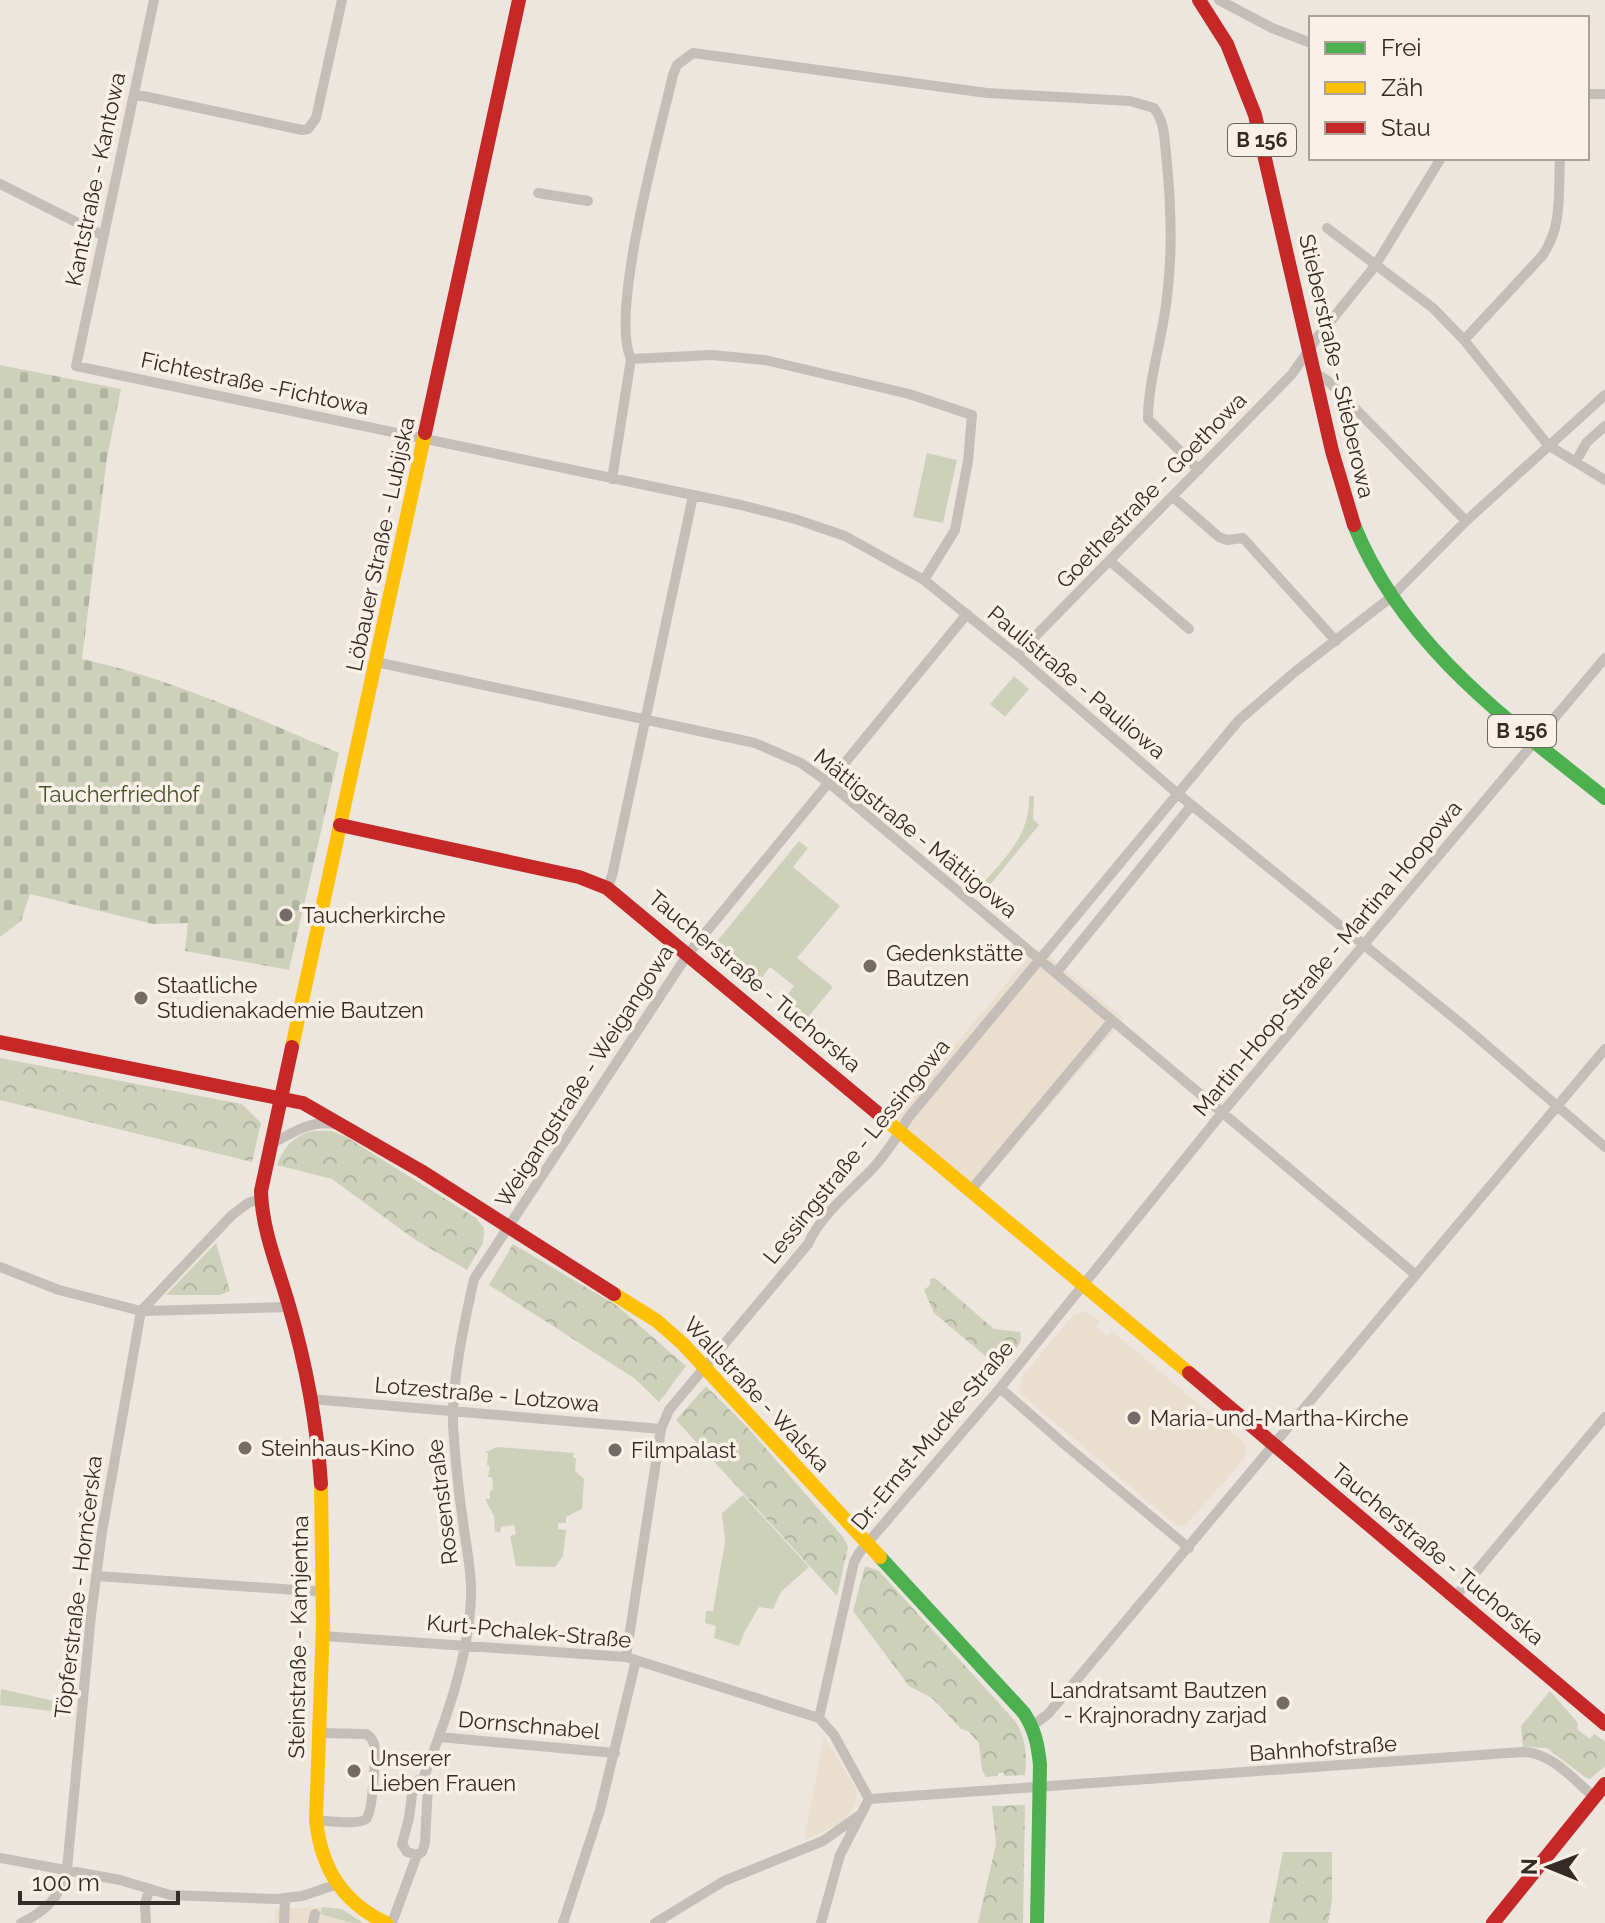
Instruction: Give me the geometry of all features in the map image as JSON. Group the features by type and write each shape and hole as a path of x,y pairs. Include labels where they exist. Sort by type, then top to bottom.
{"street":[{"name":"Kantstraße - Kantowa","path":"76,366 154,0"},
{"path":"134,94 308,129 316,118 342,0"},
{"name":"Löbauer Straße - Lubijska","path":"261,1199 270,1145 426,439 519,0"},
{"name":"Stieberstraße - Stieberowa","path":"1200,0 1228,43 1253,105 1328,438 1361,545 1390,598 1442,661 1605,798"},
{"path":"1219,0 1272,28 1309,42"},
{"path":"612,479 631,359 626,349 633,252 673,75 677,65 693,53 987,93 1107,100 1154,108 1164,125 1171,224 1168,295 1148,400 1148,419 1199,470"},
{"name":"Goethestraße - Goethowa","path":"1017,655 1292,374 1375,266 1440,160"},
{"path":"1464,340 1553,241 1557,226 1560,160"},
{"path":"0,184 102,235"},
{"path":"538,193 588,201"},
{"path":"1327,228 1433,308 1464,340 1548,445 1605,480"},
{"path":"631,359 712,355 765,360 909,394 972,415 963,494 955,530 924,580"},
{"name":"Fichtestraße -Fichtowa","path":"76,366 426,439"},
{"path":"1315,373 1328,381 1466,521"},
{"name":"Lessingstraße - Lessingowa","path":"661,1429 669,1410 808,1244 844,1195 863,1179 901,1132 908,1118 1239,720 1390,598 1466,521 1605,395"},
{"path":"1576,461 1587,442 1605,426"},
{"name":"Paulistraße - Pauliowa","path":"426,439 795,519 845,536 924,580 1017,655 1191,806 1464,1026 1605,1147"},
{"path":"607,888 693,496"},
{"path":"1173,497 1219,537 1227,540 1243,538 1336,641"},
{"path":"1111,562 1189,629"},
{"name":"Weigangstraße - Weigangowa","path":"509,1226 688,954 967,614"},
{"name":"Martin-Hoop-Straße - Martina Hoopowa","path":"1083,1286 1222,1113 1605,658"},
{"name":"Mättigstraße - Mättigowa","path":"376,662 769,747 801,763 829,783 1416,1275"},
{"path":"1056,973 1191,806"},
{"name":"Taucherstraße - Tuchorska","path":"340,825 579,877 607,888 1605,1724"},
{"path":"971,1190 1112,1021"},
{"name":"Wallstraße - Walska","path":"0,1042 281,1096 303,1103 509,1226 657,1321 991,1677 1032,1726 1038,1742 1040,1786 1037,1923"},
{"path":"1032,1726 1048,1714 1189,1548 1605,1049"},
{"path":"270,1145 312,1124 344,1125"},
{"path":"141,1311 232,1215 248,1203 261,1199"},
{"name":"Steinstraße - Kamjentna","path":"261,1199 310,1399 322,1501 325,1592 316,1820 320,1852 335,1885"},
{"name":"Rosenstraße","path":"417,1855 407,1852 402,1844 414,1788 423,1779 439,1737 465,1644 471,1576 453,1412 465,1320 474,1279 509,1226"},
{"path":"0,1267 59,1290 141,1311 287,1300"},
{"name":"Dr.-Ernst-Mucke-Straße","path":"819,1718 854,1562 866,1543 1083,1286"},
{"name":"Töpferstraße - Hornčerska","path":"21,1923 51,1903 62,1887 67,1869 97,1576 141,1311"},
{"path":"1000,1388 1189,1548"},
{"name":"Lotzestraße - Lotzowa","path":"310,1399 661,1429"},
{"path":"1455,1597 1605,1417"},
{"path":"564,1922 615,1753 631,1658 661,1429"},
{"path":"97,1576 325,1592"},
{"name":"Kurt-Pchalek-Straße","path":"323,1636 631,1658 819,1718"},
{"path":"819,1718 834,1735 869,1799 840,1855 821,1923"},
{"path":"316,1820 361,1822 368,1817 374,1745 366,1734 319,1733"},
{"name":"Dornschnabel","path":"439,1737 615,1753"},
{"name":"Bahnhofstraße","path":"869,1799 1529,1752 1550,1760 1594,1797"},
{"path":"392,1923 417,1855 425,1843 428,1786 423,1779"},
{"path":"1493,1923 1605,1784"},
{"path":"655,1923 724,1881 823,1841 861,1814"},
{"path":"823,1841 840,1855"},
{"path":"0,1858 120,1880 170,1895 285,1898 335,1885 350,1901 379,1922"},
{"path":"146,1923 145,1904 149,1890"},
{"path":"284,1923 285,1898"}],"green space":[{"name":"Taucherfriedhof","path":"0,365 121,389 107,457 82,659 181,688 339,753 289,970 185,951 188,923 153,924 30,894 21,921 0,937"},
{"path":"927,453 957,460 943,523 913,517"},
{"path":"1014,676 1029,689 1005,717 990,704"},
{"path":"1029,796 1034,796 1033,819 1039,825 985,891 980,887 1021,835"},
{"path":"799,841 808,848 793,867 840,906 797,958 833,987 798,1029 776,1010 794,986 770,967 752,990 709,954"},
{"path":"0,1058 242,1104 261,1123 252,1162 0,1100"},
{"path":"332,1131 346,1137 476,1218 484,1228 483,1243 467,1270 414,1239 332,1179 277,1165 290,1143 300,1135"},
{"path":"216,1243 230,1291 219,1295 166,1295"},
{"path":"513,1244 616,1305 686,1366 659,1402 634,1378 489,1285"},
{"path":"935,1278 994,1329 1021,1332 1020,1343 1001,1369 934,1313 924,1290 930,1285 930,1279"},
{"path":"706,1386 748,1428 843,1537 848,1547 837,1596 676,1420"},
{"path":"497,1447 574,1453 575,1471 584,1479 582,1509 566,1517 566,1523 558,1523 558,1529 566,1530 563,1556 555,1567 516,1566 510,1536 516,1534 514,1525 501,1527 500,1533 495,1531 494,1516 485,1499 490,1499 490,1491 493,1490 492,1477 488,1477 488,1453 484,1453"},
{"path":"743,1495 809,1567 781,1592 773,1609 759,1607 739,1646 714,1638 716,1626 705,1623 706,1611 713,1611 725,1542 722,1513"},
{"path":"865,1566 879,1571 1016,1722 1025,1747 1025,1775 1005,1776 998,1773 998,1776 986,1777 982,1770 979,1743 932,1698 909,1686 853,1611"},
{"path":"1,1689 59,1702 61,1696 70,1696 69,1713 0,1705"},
{"path":"1550,1691 1578,1723 1577,1729 1590,1739 1594,1734 1605,1741 1605,1766 1590,1779 1547,1748 1523,1747 1521,1726"},
{"path":"1025,1805 1023,1923 978,1923 996,1844 992,1806"},
{"path":"1283,1852 1332,1852 1332,1900 1328,1923 1269,1923"},
{"path":"322,1907 342,1909 363,1923 351,1923 320,1914"}],"shaded area":[{"path":"1040,949 1124,1019 977,1191 894,1118 1027,959"},
{"path":"1085,1311 1100,1321 1096,1326 1107,1336 1112,1331 1247,1445 1244,1459 1185,1526 1176,1525 1021,1394 1022,1377 1073,1315"},
{"path":"824,1737 854,1785 857,1794 855,1805 837,1825 804,1840"},
{"path":"322,1907 320,1914 351,1923 267,1923 275,1922 275,1909"}],"traffic: fast":[{"path":"1354,525 1375,568 1429,644 1495,709 1605,798"},
{"path":"880,1557 1024,1713 1031,1725 1040,1765 1037,1923"}],"traffic: slow":[{"path":"292,1047 425,433"},
{"path":"881,1116 1189,1373"},
{"path":"614,1294 657,1321 683,1344 880,1557"},
{"path":"321,1484 323,1624 316,1820 323,1853 336,1882 357,1905 386,1923"}],"traffic: jam":[{"path":"425,433 519,0"},
{"path":"1199,0 1227,44 1255,115 1332,451 1354,525"},
{"path":"340,825 579,877 607,888 881,1116"},
{"path":"0,1042 303,1103 421,1171 614,1294"},
{"path":"292,1047 261,1191 267,1235 306,1372 321,1484"},
{"path":"1189,1373 1605,1724"},
{"path":"1493,1923 1605,1784"}],"place":[{"name":"Taucherkirche","path":"286,915"},
{"name":"Gedenkstätte Bautzen","path":"870,966"},
{"name":"Staatliche Studienakademie Bautzen","path":"141,998"},
{"name":"Maria-und-Martha-Kirche","path":"1134,1418"},
{"name":"Steinhaus-Kino","path":"245,1448"},
{"name":"Filmpalast","path":"615,1450"},
{"name":"Landratsamt Bautzen - Krajnoradny zarjad","path":"1283,1703"},
{"name":"Unserer Lieben Frauen","path":"354,1771"}]}
